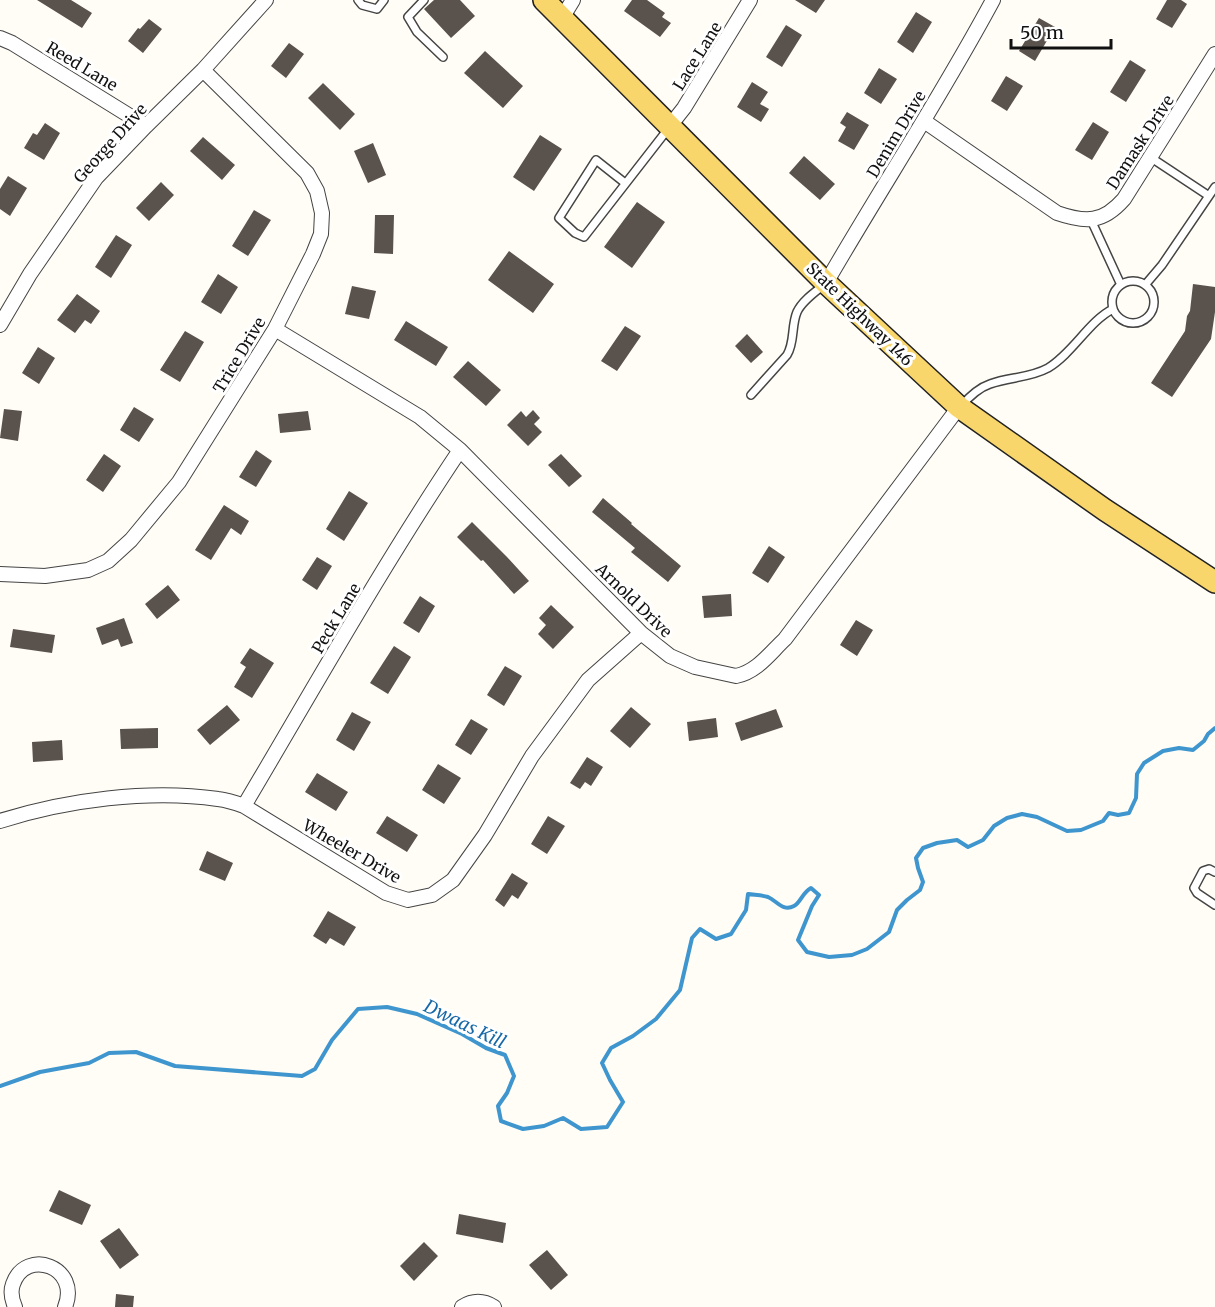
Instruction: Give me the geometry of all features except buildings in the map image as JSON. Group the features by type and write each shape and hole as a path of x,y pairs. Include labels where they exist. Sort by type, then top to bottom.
{"main road":[{"name":"State Highway 146","path":"544,0 568,9 669,127 826,283 959,407 1105,510 1215,582"}],"street":[{"name":"George Drive","path":"0,325 30,274 96,178 203,70 266,0"},
{"name":"Lace Lane","path":"669,127 684,108 750,0"},
{"name":"Denim Drive","path":"826,283 924,121 993,0"},
{"name":"Reed Lane","path":"0,38 146,126"},
{"name":"Damask Drive","path":"1091,220 1104,216 1124,199 1215,54"},
{"name":"Trice Drive","path":"0,574 45,576 88,570 108,561 131,540 179,482 275,329 313,254 321,234 322,213 317,191 307,173 203,70"},
{"path":"924,121 1057,213 1073,219 1091,220"},
{"name":"Arnold Drive","path":"275,329 420,417 460,450 641,633 670,656 695,667 736,676 756,668 784,639 959,407"},
{"name":"Peck Lane","path":"244,806 359,611 460,450"},
{"name":"Wheeler Drive","path":"0,821 57,807 117,798 176,795 220,799 244,806 387,893 408,900 432,895 453,880 485,835 532,756 588,680 641,633"},
{"path":"15,1307 12,1297 14,1281 24,1269 40,1265 48,1266 62,1275 68,1290 65,1307"},
{"path":"462,1307 475,1302 483,1302 494,1307"}],"lane":[{"path":"358,0 362,5 377,9 384,0"},
{"path":"424,0 408,17 417,32 443,57"},
{"path":"625,183 596,160 559,218 575,233 584,237 669,127"},
{"path":"1150,157 1209,196"},
{"path":"1145,285 1215,187"},
{"path":"1091,220 1121,285"},
{"path":"1129,281 1137,281 1145,285 1154,298 1150,314 1144,320 1128,323 1115,314 1112,298 1115,290 1129,281"},
{"path":"751,395 791,349 797,313 802,304 826,283"},
{"path":"959,407 972,394 991,384 1031,375 1054,365 1113,309"},
{"path":"1215,872 1209,869 1203,871 1194,888 1197,893 1215,905"}],"waterway":[{"name":"Dwaas Kill","path":"0,1086 40,1072 89,1063 109,1053 136,1052 175,1066 302,1076 315,1069 332,1040 358,1009 387,1007 417,1014 505,1055 514,1076 507,1093 498,1106 501,1121 523,1129 544,1126 563,1118 581,1129 607,1127 623,1102 602,1063 611,1048 633,1036 656,1019 680,990 692,938 700,929 716,939 731,934 746,910 748,894 768,897 783,907 790,908 811,888 819,895 798,940 807,952 829,957 852,955 867,949 889,932 897,910 920,890 923,882 916,858 923,848 957,840 968,847 983,840 994,826 1007,818 1022,814 1037,817 1067,831 1081,830 1103,821 1109,813 1118,815 1129,813 1136,798 1137,774 1144,763 1163,751 1179,748 1193,750 1215,728"}]}
